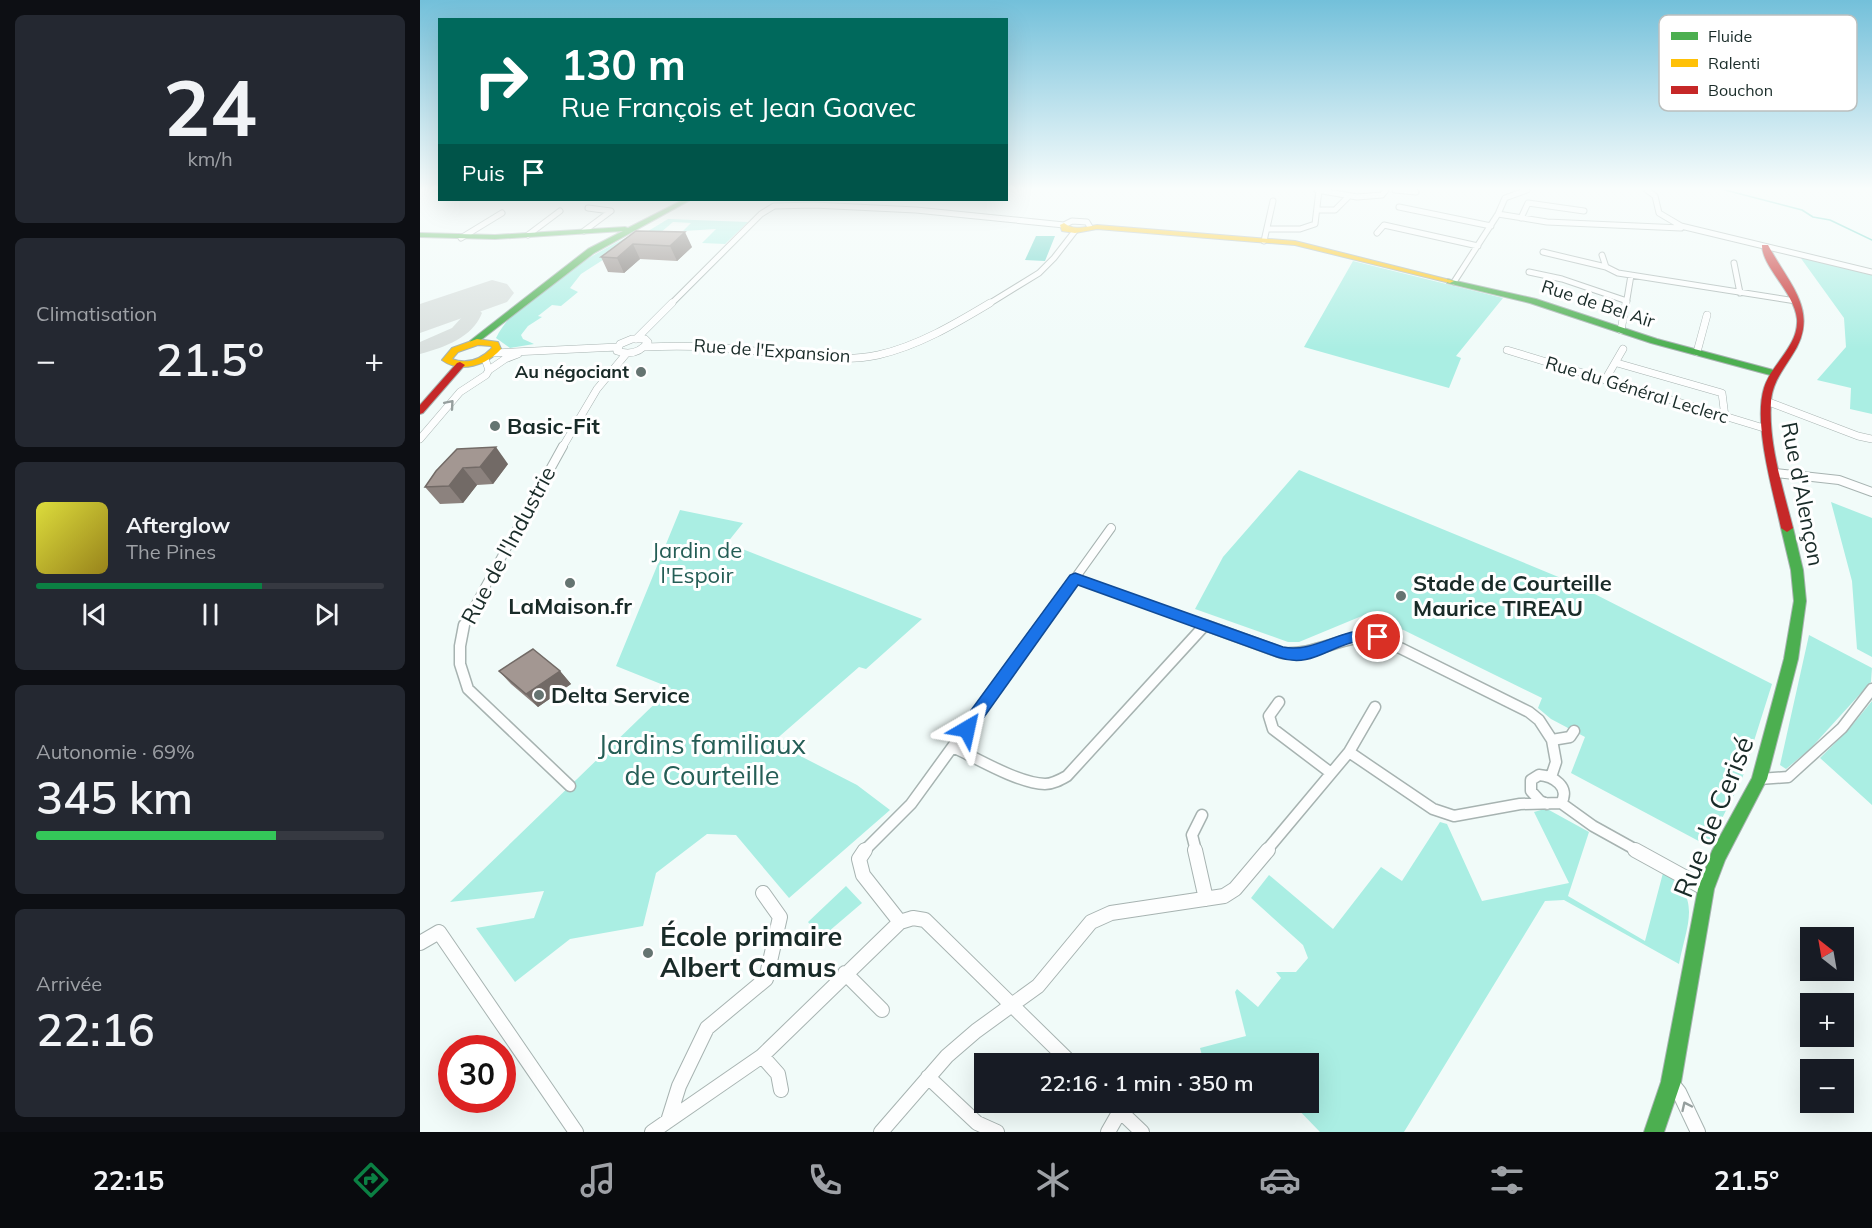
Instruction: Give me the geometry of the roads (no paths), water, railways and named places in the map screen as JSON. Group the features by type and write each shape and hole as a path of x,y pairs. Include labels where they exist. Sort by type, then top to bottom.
{"street":[{"path":"609,243 581,259 522,302 473,343 455,350 447,357 449,363 460,365 533,350 618,347 636,339 732,243"},
{"name":"Rue de l'Expansion","path":"646,344 749,348 839,358 880,355 899,350 936,334 1036,275 1056,256 1063,243"},
{"name":"Rue de Bel Air","path":"1294,243 1533,301 1621,330 1774,373"},
{"path":"1464,243 1478,246"},
{"path":"1454,282 1480,243"},
{"path":"1749,243 1872,272"},
{"path":"1765,247 1769,259 1796,301 1801,322 1800,334 1793,350 1774,373"},
{"path":"1543,252 1631,275 1796,301"},
{"path":"1602,255 1606,267"},
{"path":"1734,263 1740,293"},
{"path":"1528,272 1562,279 1627,301"},
{"path":"1621,330 1631,275"},
{"path":"420,439 489,360 496,330 522,302"},
{"path":"1697,352 1707,315"},
{"path":"636,339 646,344"},
{"path":"473,343 489,360"},
{"path":"618,347 619,352 626,354 646,344"},
{"path":"1605,380 1617,363 1623,349"},
{"path":"489,360 505,359 533,350"},
{"name":"Rue du Général Leclerc","path":"1507,350 1767,429"},
{"name":"Rue de l'Industrie","path":"570,786 468,689 460,664 462,630 577,420 615,365 626,354"},
{"path":"1617,363 1722,393 1725,417"},
{"path":"420,411 460,365"},
{"name":"Rue d'Alençon","path":"1774,373 1767,390 1767,429 1797,570 1800,601 1796,626"},
{"path":"1766,400 1858,436 1872,439"},
{"path":"1775,473 1839,480 1872,492"},
{"path":"907,920 863,875 859,860 865,849 911,804 1112,528"},
{"path":"1075,578 1296,656 1308,654 1359,635 1378,637 1529,712 1539,720 1552,740 1556,762 1551,777"},
{"path":"953,747 1029,780 1044,784 1056,783 1067,776 1204,625"},
{"name":"Rue de Cerisé","path":"1654,1132 1671,1082 1706,889 1718,857 1760,779 1791,659 1796,626"},
{"path":"1760,779 1788,777 1842,728 1872,689"},
{"path":"1279,702 1269,716 1273,729 1331,773"},
{"path":"881,1132 955,1049 1011,1004 1038,986 1091,922 1111,913 1224,896 1235,889 1349,752 1375,707"},
{"path":"1552,740 1570,737 1574,731"},
{"path":"1349,752 1433,809 1444,814 1454,816 1521,804 1561,803 1593,826 1706,889"},
{"path":"1547,804 1531,791 1530,785 1534,777 1539,775 1551,777 1562,786 1565,792 1561,803"},
{"path":"1521,804 1531,791"},
{"path":"1202,815 1192,835 1206,899"},
{"path":"668,1121 680,1086 707,1028 766,979 780,917 762,893"},
{"path":"652,1132 762,1056 846,973 907,920 925,920 1061,1053"},
{"path":"420,942 439,932 576,1132"},
{"path":"846,973 882,1010"},
{"path":"762,1056 778,1074 781,1090"},
{"path":"928,1077 976,1124 997,1132"},
{"path":"1671,1082 1679,1092 1698,1132"},
{"path":"1108,1132 1114,1113"},
{"path":"1122,1113 1142,1132"}],"water":[{"path":"1033,243 1052,243 1045,261 1025,260"}],"place":[{"name":"Au négociant","path":"641,372"},
{"name":"Basic-Fit","path":"495,426"},
{"name":"LaMaison.fr","path":"570,583"},
{"name":"Stade de Courteille Maurice TIREAU","path":"1401,596"},
{"name":"Delta Service","path":"539,695"},
{"name":"École primaire Albert Camus","path":"648,953"}],"park label":[{"name":"Jardin de l'Espoir","path":"697,562"},
{"name":"Jardins familiaux de Courteille","path":"702,760"}]}
